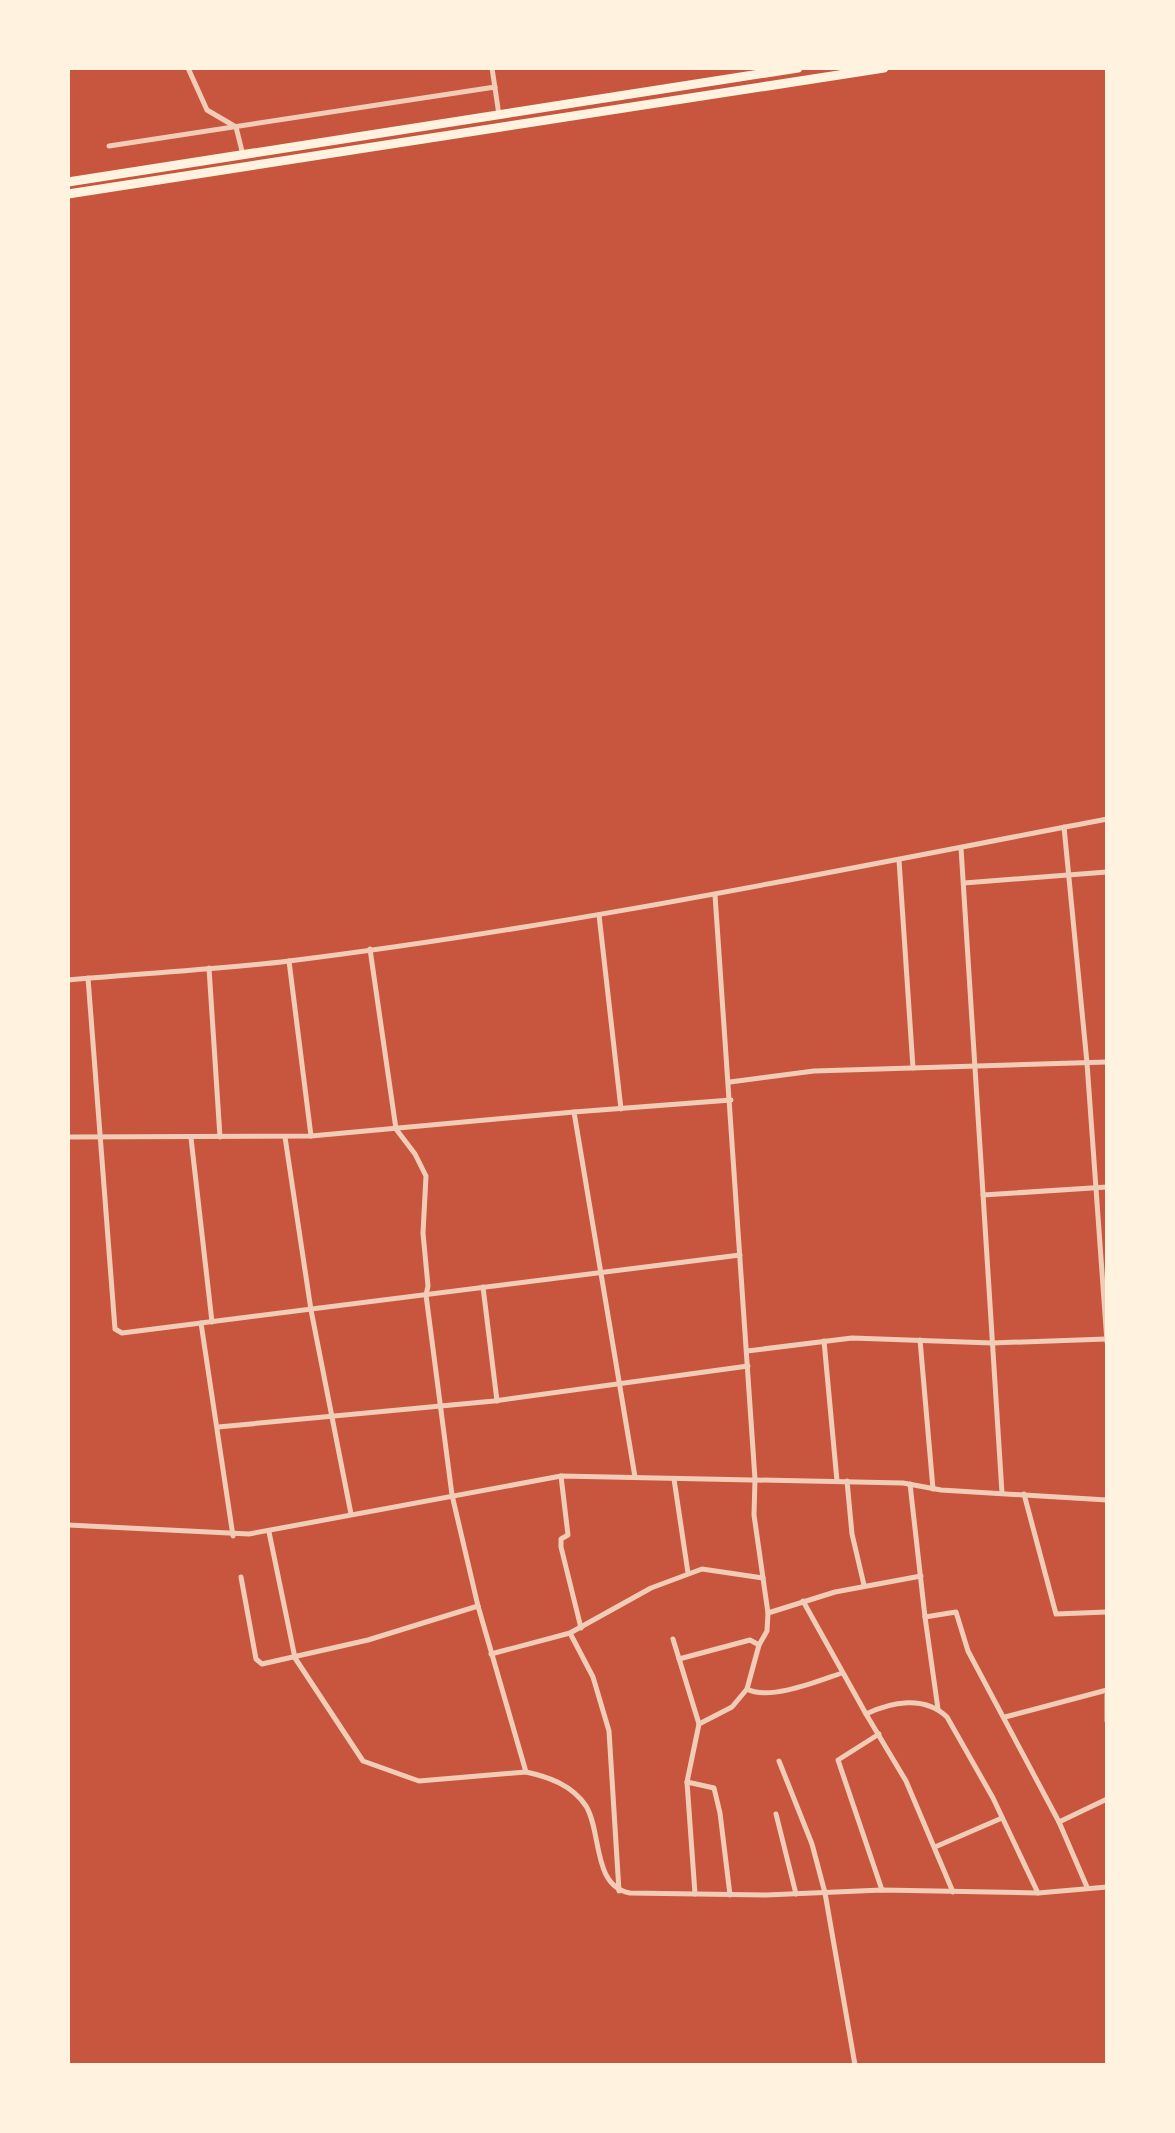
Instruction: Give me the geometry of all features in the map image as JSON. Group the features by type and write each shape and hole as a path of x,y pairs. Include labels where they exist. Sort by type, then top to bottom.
{"highway":[{"path":"68,182 798,68"},
{"path":"68,194 884,68"}],"street":[{"path":"188,68 207,110 236,127 243,155"},
{"path":"492,68 499,115"},
{"path":"109,146 495,87"},
{"path":"68,980 289,961 599,915 1107,819"},
{"path":"747,1351 852,1338 992,1343 1107,1341 1104,1268 1087,1063 1064,827"},
{"path":"961,848 977,1065 1002,1493"},
{"path":"898,860 913,1068"},
{"path":"964,883 1107,872"},
{"path":"699,1724 733,1707 747,1689 759,1645 767,1631 768,1613 754,1515 755,1479 748,1366 715,895"},
{"path":"599,915 621,1109"},
{"path":"370,949 396,1129 415,1154 426,1176 423,1233 428,1286 426,1295 452,1495 478,1606 526,1772"},
{"path":"289,961 311,1136"},
{"path":"209,968 220,1138"},
{"path":"88,978 98,1136 115,1329 122,1333 740,1255"},
{"path":"730,1082 814,1071 1107,1062"},
{"path":"68,1137 311,1136 731,1100"},
{"path":"574,1112 635,1477"},
{"path":"285,1137 311,1310 351,1514"},
{"path":"191,1138 212,1322"},
{"path":"983,1195 1107,1187"},
{"path":"483,1287 497,1401"},
{"path":"201,1324 233,1536"},
{"path":"920,1340 933,1489"},
{"path":"824,1341 837,1481"},
{"path":"218,1427 497,1401 748,1366"},
{"path":"561,1476 568,1531 568,1536 561,1539 561,1547 581,1628"},
{"path":"68,1525 233,1536 269,1532 351,1514 561,1476 847,1481 1107,1500"},
{"path":"674,1479 688,1573"},
{"path":"847,1481 852,1534 864,1586"},
{"path":"909,1484 938,1709 952,1723 1038,1893"},
{"path":"1024,1494 1056,1614 1107,1612"},
{"path":"269,1532 295,1658 356,1755 368,1764 419,1781 526,1772 564,1785 586,1807 606,1875 619,1891 730,1895 882,1890 1038,1893 1107,1887"},
{"path":"491,1654 570,1633 631,1598 688,1573 713,1569 763,1578"},
{"path":"768,1613 864,1586 921,1576"},
{"path":"241,1577 259,1663 295,1658 368,1640 478,1606"},
{"path":"803,1601 906,1781 953,1892"},
{"path":"925,1617 956,1612 968,1651 1059,1822 1087,1887"},
{"path":"570,1633 593,1677 609,1731 619,1891"},
{"path":"673,1639 699,1724 687,1782 695,1894"},
{"path":"679,1659 750,1640 759,1645"},
{"path":"747,1689 756,1694 772,1693 842,1673"},
{"path":"1005,1717 1107,1693 1107,1721"},
{"path":"866,1714 894,1703 938,1709"},
{"path":"879,1734 838,1760 882,1890"},
{"path":"779,1762 812,1844 825,1893 855,2065"},
{"path":"687,1782 714,1788 720,1813 730,1895"},
{"path":"1059,1822 1107,1799"},
{"path":"776,1814 796,1894"},
{"path":"935,1847 1002,1818"}]}
